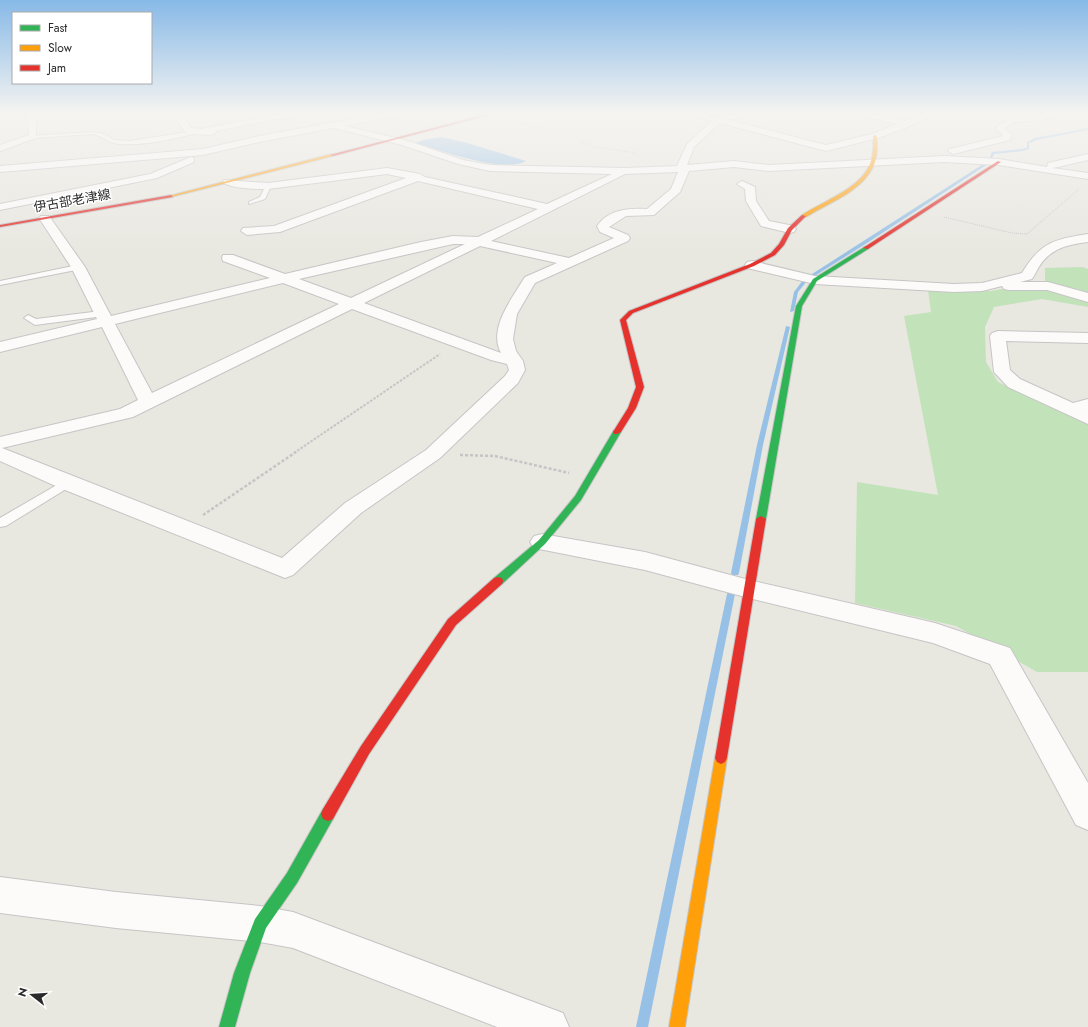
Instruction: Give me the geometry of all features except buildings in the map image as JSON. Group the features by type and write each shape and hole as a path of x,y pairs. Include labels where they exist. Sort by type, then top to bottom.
{"street":[{"path":"0,168 119,160"},
{"path":"0,207 153,176 173,169 191,160"},
{"name":"伊古部老津線","path":"0,226 172,196 314,160"},
{"path":"454,160 477,166 508,169 624,171 734,164 749,160"},
{"path":"0,454 67,483 285,569 353,508 433,454 512,379 517,370 515,361 508,351 505,339 510,314 530,280 624,238 604,229 603,226 617,214 624,212 650,213 676,190 686,160"},
{"path":"797,166 799,161 801,160"},
{"path":"227,1027 242,973 260,924 292,878 365,750 452,622 542,542 578,498 632,408 640,386 623,320 631,312 752,265 773,254 781,245 790,229 805,215 862,181 873,160"},
{"path":"734,164 769,168 944,160 999,162 1088,176"},
{"path":"1038,168 1075,160"},
{"path":"447,167 461,162"},
{"path":"677,1027 749,589 799,306 815,280 924,212 999,162"},
{"path":"228,182 252,186 268,186 387,171 419,177 548,208"},
{"path":"0,443 100,421 126,413 624,171"},
{"path":"247,231 276,228 433,172"},
{"path":"742,184 750,187 751,201 765,224 790,229"},
{"path":"45,218 78,267 148,402"},
{"path":"982,287 1027,276 1039,257 1057,246 1073,240 1088,238"},
{"path":"0,347 103,317 453,240 480,242 569,262"},
{"path":"228,258 497,357 515,361"},
{"path":"752,265 815,280 954,288 1048,286 1088,298"},
{"path":"1088,338 998,336 1002,372 1014,383 1080,407 1088,418"},
{"path":"542,542 644,561 749,589 935,633 1000,656 1088,814"},
{"path":"0,895 116,910 260,924 293,930 549,1027"}],"lane":[{"path":"251,203 263,198 268,186"},
{"path":"0,283 78,267"},
{"path":"28,318 35,322 103,317"},
{"path":"1,523 67,483"}],"path":[{"path":"624,171 622,168 624,162 627,160"},
{"path":"924,212 1012,233 1027,234 1082,185"},
{"path":"182,529 457,342"},
{"path":"433,454 495,456 590,478"}],"green space":[{"path":"1082,267 1088,269 1088,307 1042,299 994,307 985,327 986,362 998,382 1088,425 1088,672 1037,672 956,626 855,603 857,482 938,495 904,316 931,312 928,290 991,291 1045,281 1045,268"}],"water":[{"path":"471,160 526,161 516,164 502,165"}],"waterway":[{"path":"811,276 989,162"},
{"path":"792,311 796,292 805,281"},
{"path":"735,573 760,445 788,327"},
{"path":"642,1027 731,594"}],"traffic: fast":[{"path":"761,519 799,306 815,280 866,248"},
{"path":"498,581 542,542 578,498 617,432"},
{"path":"227,1027 242,973 260,924 292,878 328,814"}],"traffic: slow":[{"path":"171,196 313,160"},
{"path":"804,216 843,194 854,186 864,177 871,167 873,160"},
{"path":"677,1027 721,758"}],"traffic: jam":[{"path":"866,248 999,162"},
{"path":"0,226 171,196"},
{"path":"617,432 632,408 640,387 623,320 631,312 752,265 773,254 781,245 790,229 804,216"},
{"path":"721,758 761,519"},
{"path":"328,814 365,750 452,622 498,581"}]}
